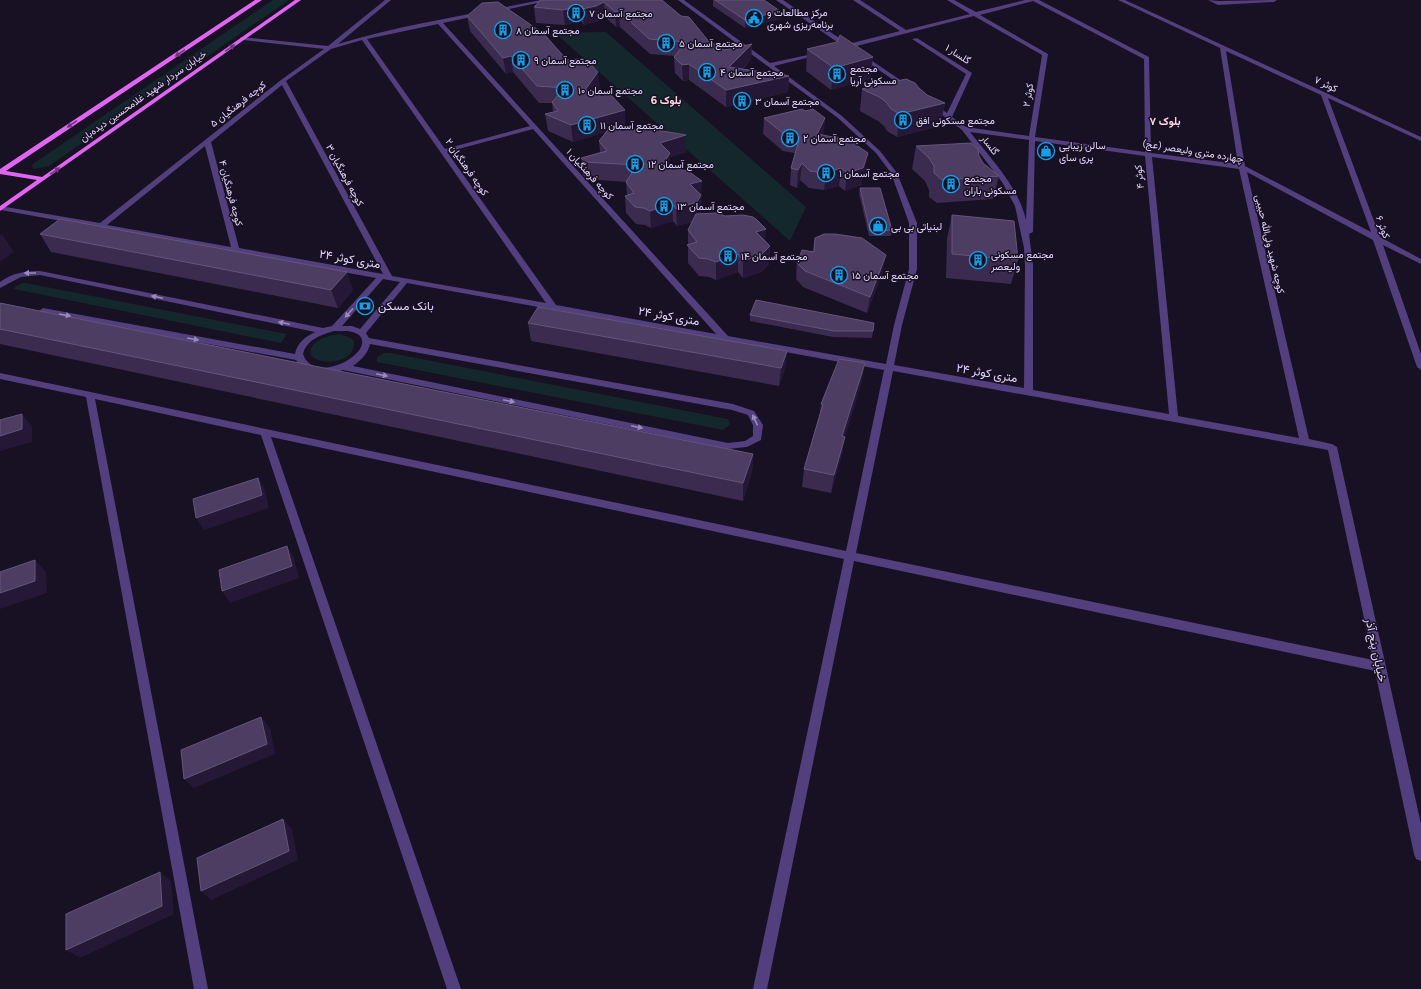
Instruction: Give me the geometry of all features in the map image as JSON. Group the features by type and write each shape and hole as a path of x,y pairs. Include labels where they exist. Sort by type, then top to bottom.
{"main road":[{"name":"خیابان سردار شهید غلامحسین دیده‌بان","path":"0,172 259,0"},
{"name":"خیابان سردار شهید غلامحسین دیده‌بان","path":"1,209 298,0"},
{"path":"0,172 43,179"}],"street":[{"name":"کوچه فرهنگیان ۵","path":"101,226 283,81 330,48 388,0"},
{"path":"243,38 330,48 363,38 549,0"},
{"path":"681,0 840,117 878,152 894,173 913,223 914,269 898,325 760,989"},
{"name":"گلسار","path":"779,0 964,128 1006,181 1019,206 1028,248 1028,393"},
{"path":"856,0 905,32"},
{"name":"کوثر ۲","path":"950,0 1045,54 1032,138 1028,248"},
{"path":"833,50 1031,0"},
{"name":"کوثر ۴","path":"1035,0 1147,58 1148,154 1174,419"},
{"name":"کوثر ۷","path":"1122,0 1223,48 1421,138"},
{"path":"1211,0 1218,3 1274,0"},
{"name":"کوچه فرهنگیان ۱","path":"439,22 726,338"},
{"name":"کوچه فرهنگیان ۲","path":"363,38 554,308"},
{"name":"گلسار ۱","path":"915,38 969,73 949,117"},
{"name":"کوچه شهید ولی‌الله حبیبی","path":"1223,48 1242,168 1305,443"},
{"path":"769,65 826,51"},
{"name":"کوچه فرهنگیان ۳","path":"283,81 385,277"},
{"name":"کوثر ۶","path":"1323,93 1421,367"},
{"path":"443,151 534,127"},
{"name":"چهارده متری ولیعصر (عج)","path":"964,128 1242,168 1421,262"},
{"name":"کوچه فرهنگیان ۴","path":"207,141 236,250"},
{"name":"۲۴ متری کوثر","path":"1,209 1332,447"},
{"path":"0,286 8,279 23,273 40,273 323,331"},
{"path":"335,328 385,277"},
{"path":"364,336 406,281"},
{"path":"33,310 299,358"},
{"path":"344,367 728,446 748,444 758,438 758,425 751,413 733,407 364,336 350,329 335,328 323,331 307,340 299,352 299,358 302,363 315,370 334,370 344,367 360,358 367,346 364,336"},
{"path":"0,376 1380,667"},
{"path":"90,395 201,989"},
{"path":"265,432 454,989"},
{"name":"خیابان پنج آذر","path":"1332,447 1421,854"}],"green space":[{"path":"273,0 289,0 49,166 34,169 32,167 33,164"},
{"path":"606,32 806,207 790,241 555,33"},
{"path":"23,283 287,334 281,343 14,289 16,286"},
{"path":"340,334 351,338 354,341 353,350 347,357 328,362 313,357 310,351 314,344 326,337"},
{"path":"384,353 391,353 728,419 730,425 723,430 377,362 377,357"}],"building":[{"path":"541,0 662,0 681,16 689,17 710,43 716,44 724,50 752,44 729,67 789,76 726,90 689,64 682,65 674,57 686,42 649,39 619,11 615,12 604,2 596,6 582,9 580,6 563,10 534,7"},
{"path":"715,0 764,0 780,11 745,20"},
{"path":"498,2 544,34 567,60 579,59 589,62 598,72 585,90 609,93 625,110 571,125 545,114 558,111 552,102 565,88 537,86 511,56 503,58 467,16 482,3"},
{"path":"840,35 873,57 834,68 807,49 837,42"},
{"path":"906,79 915,83 927,95 945,103 900,114 891,109 881,98 862,89"},
{"path":"802,109 805,111 813,109 825,118 817,134 849,140 868,153 863,168 847,173 841,168 826,173 810,171 802,163 798,170 791,168 800,137 784,134 764,118"},
{"path":"611,126 634,130 650,129 686,135 660,143 670,153 662,166 688,171 702,181 690,184 701,195 697,202 676,209 672,203 650,211 644,208 635,207 625,196 634,193 626,182 637,165 585,162 581,158 607,151 599,141"},
{"path":"971,143 978,149 979,156 983,163 999,176 942,180 934,173 934,166 929,158 916,146"},
{"path":"860,188 880,188 892,230 870,231"},
{"path":"717,213 725,216 743,215 753,217 766,229 756,232 770,246 762,254 743,261 738,254 716,262 699,258 687,245 697,242 688,230 696,214"},
{"path":"952,215 1014,221 1018,260 952,254"},
{"path":"60,219 347,272 331,290 40,234"},
{"path":"824,234 862,238 886,255 870,297 805,271 797,263 802,250 814,252 815,238"},
{"path":"756,300 874,323 873,331 834,331 750,315"},
{"path":"0,303 753,454 743,483 0,329"},
{"path":"538,307 787,351 781,368 528,323"},
{"path":"839,359 865,363 842,436 845,437 834,475 804,469 823,404 821,404"},
{"path":"22,414 22,429 0,436 0,420"},
{"path":"258,478 262,495 196,518 193,499"},
{"path":"287,546 292,566 222,591 219,570"},
{"path":"35,560 35,581 0,593 0,572"},
{"path":"261,717 267,744 184,779 181,750"},
{"path":"283,819 289,851 201,891 197,858"},
{"path":"160,872 162,906 66,950 66,914"}],"place":[{"name":"مجتمع آسمان ۷","path":"576,13"},
{"name":"مرکز مطالعات و برنامه‌ریزی شهری","path":"754,18"},
{"name":"مجتمع آسمان ۸","path":"503,30"},
{"name":"مجتمع آسمان ۵","path":"666,43"},
{"name":"مجتمع آسمان ۹","path":"521,60"},
{"name":"مجتمع آسمان ۴","path":"707,72"},
{"name":"مجتمع مسکونی آریا","path":"837,74"},
{"name":"مجتمع آسمان ۱۰","path":"565,90"},
{"name":"مجتمع آسمان ۳","path":"742,101"},
{"name":"مجتمع مسکونی افق","path":"903,120"},
{"name":"مجتمع آسمان ۱۱","path":"587,125"},
{"name":"مجتمع آسمان ۲","path":"790,138"},
{"name":"سالن زیبایی پری سای","path":"1046,151"},
{"name":"مجتمع آسمان ۱۲","path":"635,164"},
{"name":"مجتمع آسمان ۱","path":"826,173"},
{"name":"مجتمع مسکونی باران","path":"951,184"},
{"name":"مجتمع آسمان ۱۳","path":"664,206"},
{"name":"لبنیاتی بی بی","path":"878,226"},
{"name":"مجتمع آسمان ۱۴","path":"728,256"},
{"name":"مجتمع مسکونی ولیعصر","path":"978,260"},
{"name":"مجتمع آسمان ۱۵","path":"839,275"},
{"name":"بانک مسکن","path":"365,306"}],"district":[{"name":"بلوک 6","path":"666,100"},
{"name":"بلوک ۷","path":"1165,121"}]}
